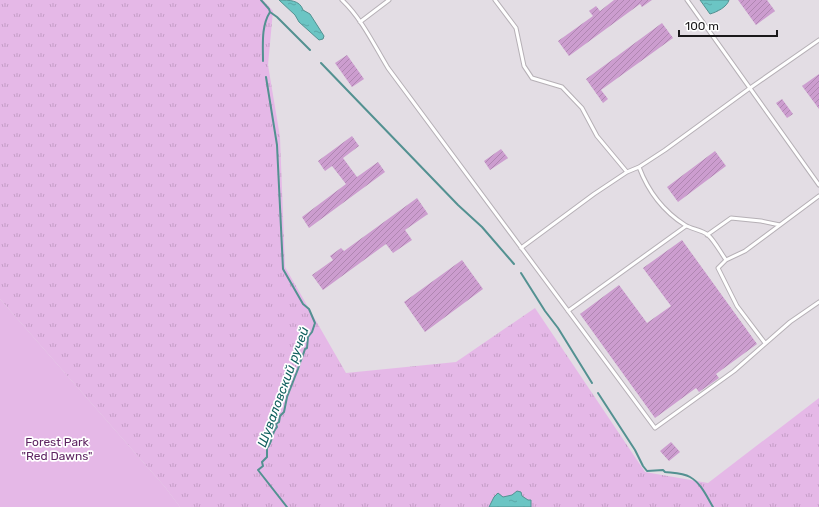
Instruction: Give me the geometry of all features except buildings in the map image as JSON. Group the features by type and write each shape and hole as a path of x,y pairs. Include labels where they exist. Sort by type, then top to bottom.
{"lane":[{"path":"342,0 350,7 388,68 655,428 734,371 790,322 819,302"},
{"path":"360,22 389,0"},
{"path":"495,0 516,28 524,66 532,78 562,87 582,108 596,136 627,172"},
{"path":"687,0 819,185"},
{"path":"521,248 594,194 627,172 639,167 750,88 819,42"},
{"path":"639,167 644,181 652,194 669,214 686,226 707,235 726,260"},
{"path":"765,343 737,306 718,268 726,260 745,251 819,196"},
{"path":"707,235 731,218 761,220 780,225"},
{"path":"568,311 686,226"}],"green space":[{"path":"0,0 263,0 273,11 268,65 280,137 285,267 346,373 456,362 535,308 645,472 708,483 819,398 819,507 180,507 165,487 0,299"},
{"name":"Forest Park \"Red Dawns\"","path":"0,299 165,487 180,507 0,507"}],"water":[{"path":"279,0 297,2 303,10 310,14 324,36 323,39 319,40 299,22 295,15"},
{"path":"700,0 729,0 728,3 719,11 710,14"},
{"path":"517,491 521,492 522,496 528,500 531,500 531,507 489,507 494,497 498,493 503,497 512,495"}],"waterway":[{"path":"261,0 270,12 310,50"},
{"path":"263,61 264,29 270,12"},
{"path":"321,63 458,205 482,227 514,264"},
{"name":"Шуваловский ручей","path":"266,77 277,145 283,269 303,304 309,309 315,323 312,332 308,337 307,348 305,349 287,397 284,412 280,416 279,422 276,424 277,427 267,448 267,457 262,462 263,466 258,470 287,507"},
{"path":"521,273 545,311 558,328 592,383"},
{"path":"598,393 647,471 663,470 665,472 690,477 701,486 713,507"}]}
